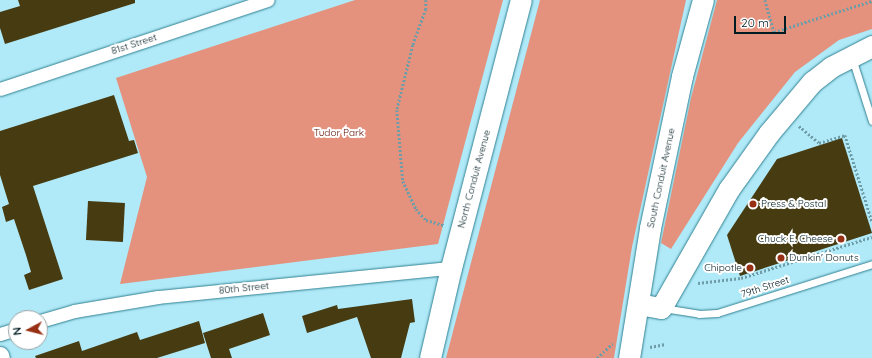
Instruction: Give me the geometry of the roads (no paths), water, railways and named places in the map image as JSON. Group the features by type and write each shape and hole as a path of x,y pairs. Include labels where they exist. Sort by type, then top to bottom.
{"main road":[{"name":"North Conduit Avenue","path":"430,358 451,268 521,0"},
{"name":"South Conduit Avenue","path":"630,349 650,228 682,76 704,0"},
{"path":"638,304 661,308 729,189 769,133 812,82 831,67 872,46"}],"street":[{"name":"81st Street","path":"0,89 268,0"},
{"name":"80th Street","path":"48,319 74,311 158,297 451,268"},
{"path":"0,354 1,358"}],"lane":[{"path":"852,56 872,121"},
{"name":"79th Street","path":"661,308 699,314 717,313 872,264"}],"place":[{"name":"Press & Postal","path":"753,204"},
{"name":"Chuck E. Cheese","path":"841,239"},
{"name":"Dunkin' Donuts","path":"781,258"},
{"name":"Chipotle","path":"750,268"}],"park label":[{"name":"Tudor Park","path":"339,133"}]}
